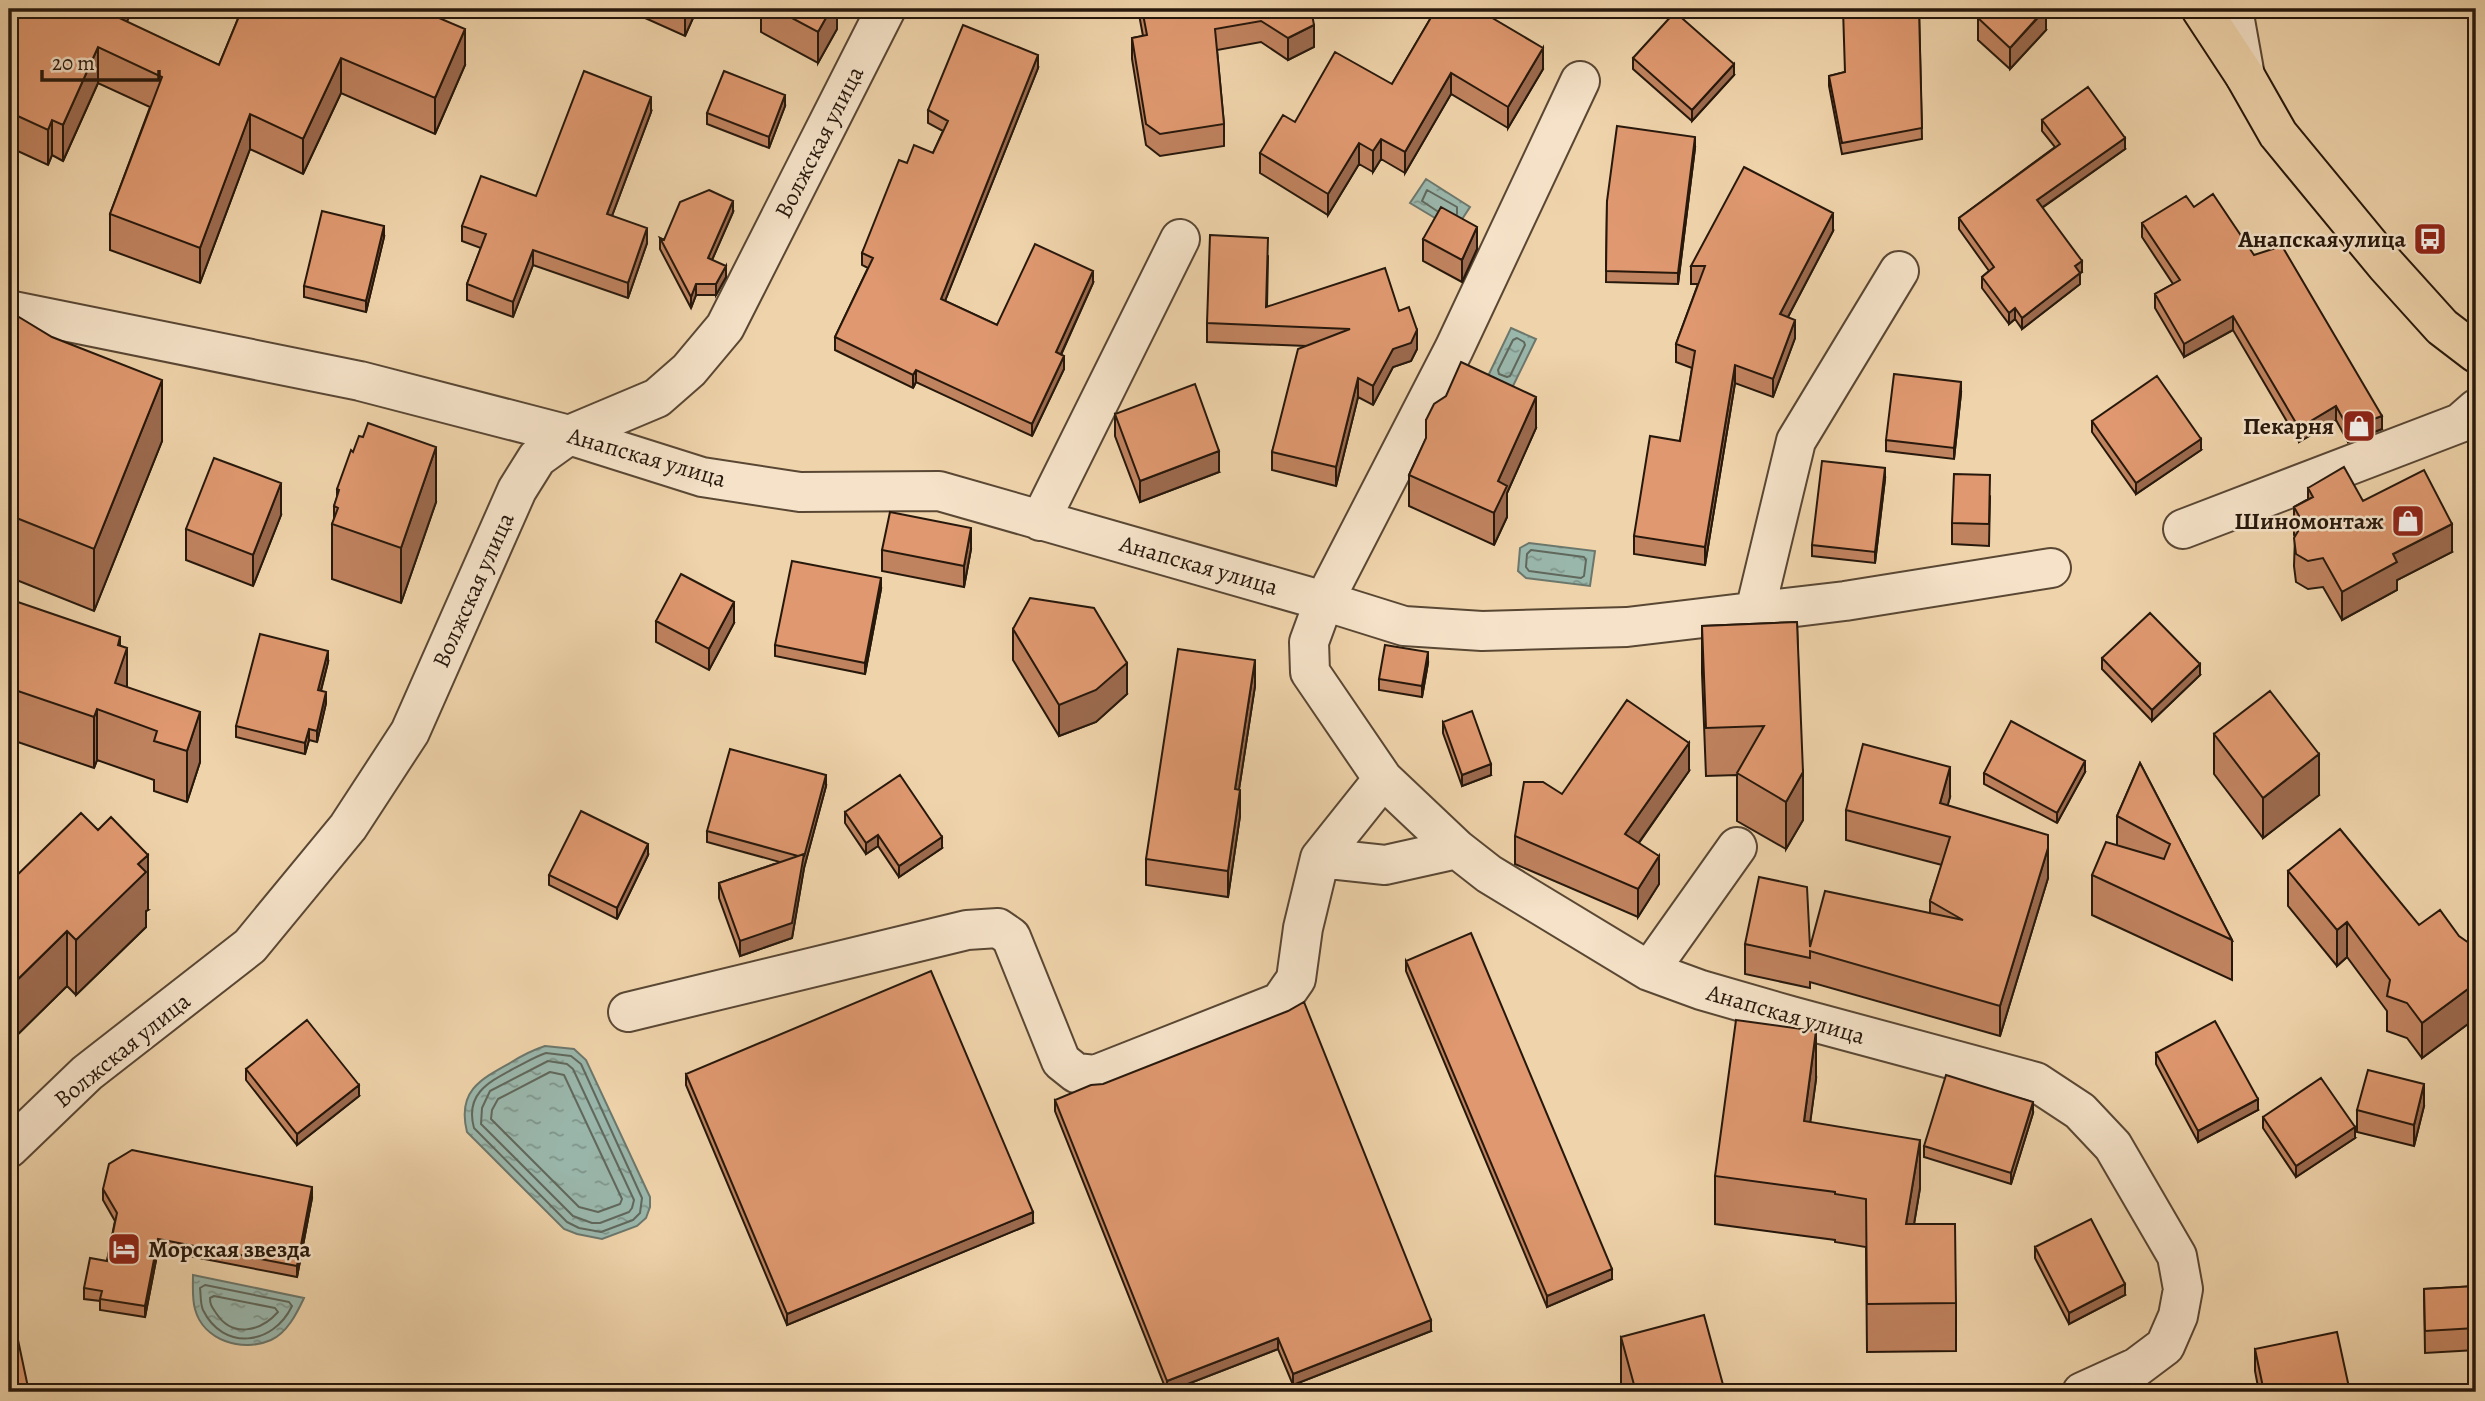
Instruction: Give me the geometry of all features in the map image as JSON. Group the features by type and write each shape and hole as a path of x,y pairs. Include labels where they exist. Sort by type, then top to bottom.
{"main road":[{"path":"2201,9 2245,76 2278,134 2386,265 2442,327 2476,353"}],"street":[{"name":"Волжская улица","path":"9,1148 87,1073 250,946 348,827 410,732 517,489 537,458 569,435 657,398 689,370 725,327 886,9"},
{"path":"2233,9 2245,76"},
{"name":"Анапская улица","path":"1580,81 1454,349 1324,601 1308,642 1310,672 1383,779 1457,849 1489,874 1649,971 1765,1009 2036,1082 2080,1111 2113,1146 2177,1256 2183,1289 2178,1317 2165,1346 2137,1367 2082,1392"},
{"path":"1040,521 1180,240"},
{"path":"1755,611 1796,441 1899,271"},
{"name":"Анапская улица","path":"9,310 360,381 569,435 702,477 800,492 939,491 1404,626 1482,631 1627,627 1856,599 2051,568"},
{"path":"2183,529 2460,423 2476,409"},
{"path":"628,1012 967,930 998,928 1011,937 1061,1061 1076,1073 1095,1075 1280,1002 1296,979 1303,928 1320,858 1383,779"},
{"path":"1649,971 1737,847"},
{"path":"1320,858 1385,865 1457,849"}],"water":[{"path":"1426,179 1470,207 1455,230 1410,203"},
{"path":"1511,328 1536,339 1512,388 1488,376"},
{"path":"1529,543 1595,551 1590,586 1526,578 1518,571 1520,548"},
{"path":"545,1046 574,1049 586,1060 650,1197 646,1218 637,1226 602,1239 564,1229 467,1132 465,1107 473,1089 499,1069"},
{"path":"193,1275 304,1298 291,1322 277,1337 260,1344 236,1344 215,1336 199,1320 193,1301"}],"building":[{"path":"9,9 116,9 113,15 219,65 242,9 418,9 465,29 435,98 341,58 303,139 250,114 200,248 110,214 162,77 98,47 63,125 52,120 48,130 9,112"},
{"path":"775,9 831,9 818,32"},
{"path":"1142,9 1311,9 1314,25 1288,38 1261,21 1215,29 1224,124 1160,134 1146,124 1132,38 1147,35"},
{"path":"1436,9 1477,9 1543,48 1508,107 1451,73 1405,152 1381,139 1373,151 1359,143 1328,194 1260,153 1283,115 1295,122 1335,52 1392,84"},
{"path":"1843,9 1919,9 1922,128 1842,143 1829,76 1845,72"},
{"path":"1987,9 2045,9 2010,48 1978,18"},
{"path":"1675,12 1734,64 1692,110 1633,58"},
{"path":"963,25 1038,55 941,299 997,325 1035,244 1093,271 1056,352 1064,356 1032,424 916,370 913,375 835,337 873,258 862,253 899,160 907,163 914,145 933,153 948,121 928,110"},
{"path":"584,71 651,97 607,214 647,228 628,283 533,250 513,302 467,284 486,234 462,226 481,176 536,196"},
{"path":"724,71 785,95 769,137 707,113"},
{"path":"2088,87 2125,138 2037,200 2082,261 2075,266 2080,273 2022,318 2015,308 2009,313 1982,277 1994,267 1959,218 2060,144 2042,120"},
{"path":"1617,126 1695,137 1678,273 1606,271 1607,201"},
{"path":"1744,167 1833,213 1780,314 1795,320 1773,379 1735,365 1705,547 1634,536 1650,436 1680,441 1695,351 1676,344 1705,266 1691,266"},
{"path":"709,190 733,201 708,258 726,266 716,284 696,284 691,297 660,238 664,240 680,202"},
{"path":"2213,194 2254,255 2282,246 2382,416 2348,428 2336,406 2299,428 2233,316 2184,344 2155,294 2180,280 2142,223 2186,196 2194,207"},
{"path":"1441,207 1477,227 1462,260 1423,239"},
{"path":"322,211 384,226 366,301 304,286"},
{"path":"1210,235 1268,238 1266,307 1385,268 1399,311 1409,307 1417,330 1411,343 1393,349 1373,386 1358,378 1336,467 1272,452 1298,349 1350,329 1207,323"},
{"path":"9,311 52,337 162,380 94,549 9,515"},
{"path":"1461,362 1536,397 1498,481 1507,486 1494,513 1409,475 1426,438 1426,420 1434,404 1446,396"},
{"path":"1894,374 1961,382 1954,448 1886,440"},
{"path":"2157,376 2201,439 2136,483 2092,421"},
{"path":"1195,384 1219,451 1140,481 1115,414"},
{"path":"368,423 436,447 401,548 332,524 338,508 334,506 339,490 337,489 351,450 353,452 359,436 363,437"},
{"path":"214,458 281,483 253,555 186,529"},
{"path":"1822,461 1885,468 1875,552 1812,545"},
{"path":"2344,467 2363,501 2424,470 2452,524 2393,554 2397,562 2342,592 2323,558 2308,561 2296,554 2294,538 2303,523 2294,507 2313,497 2308,488"},
{"path":"1954,474 1990,475 1989,524 1952,523"},
{"path":"890,512 971,528 964,566 882,550"},
{"path":"792,561 881,578 865,663 775,645"},
{"path":"681,574 734,602 709,649 656,621"},
{"path":"1030,598 1094,608 1127,663 1096,690 1059,705 1013,629"},
{"path":"9,599 120,637 118,645 127,648 115,683 200,712 187,751 154,741 157,731 97,709 94,717 9,688"},
{"path":"2150,613 2200,664 2152,710 2102,658"},
{"path":"1797,622 1803,772 1786,802 1737,773 1764,726 1706,728 1702,626"},
{"path":"260,634 328,651 318,690 326,692 317,731 309,729 305,743 236,726"},
{"path":"1385,645 1428,652 1422,686 1379,679"},
{"path":"1178,649 1255,660 1235,789 1240,790 1228,871 1146,859"},
{"path":"2270,691 2319,754 2263,798 2214,734"},
{"path":"1627,700 1689,743 1625,834 1659,856 1638,889 1515,836 1524,782 1543,782 1562,794"},
{"path":"1472,711 1491,764 1462,775 1443,722"},
{"path":"2011,721 2085,761 2057,813 1984,773"},
{"path":"1863,744 1950,767 1940,803 2048,835 2048,848 2000,1006 1810,951 1810,958 1745,944 1759,877 1807,887 1810,947 1825,891 1963,920 1930,901 1950,837 1846,810"},
{"path":"730,749 826,775 804,857 804,854 798,856 707,831"},
{"path":"2140,763 2232,940 2092,875 2106,842 2164,859 2170,844 2117,816"},
{"path":"900,775 942,837 899,866 878,835 866,843 845,812"},
{"path":"581,811 648,844 617,908 549,875"},
{"path":"81,813 98,830 111,817 148,855 138,864 146,872 76,940 67,931 9,988 9,883"},
{"path":"2340,829 2419,925 2440,910 2459,936 2469,943 2476,958 2476,983 2422,1023 2407,1003 2387,996 2390,980 2347,922 2337,930 2288,871"},
{"path":"804,854 792,923 740,941 719,883"},
{"path":"1471,933 1612,1269 1547,1296 1406,961"},
{"path":"931,971 1033,1212 787,1314 686,1074"},
{"path":"1304,1002 1431,1320 1293,1374 1278,1338 1167,1381 1055,1100 1091,1085 1103,1084 1288,1011"},
{"path":"307,1020 359,1085 297,1134 246,1069"},
{"path":"1736,1020 1816,1031 1804,1121 1920,1140 1906,1224 1955,1224 1956,1303 1867,1304 1866,1199 1835,1192 1715,1176"},
{"path":"2215,1021 2258,1099 2198,1131 2156,1053"},
{"path":"2368,1070 2424,1084 2414,1125 2357,1110"},
{"path":"1946,1075 2033,1102 2011,1173 1924,1146"},
{"path":"2321,1078 2355,1127 2296,1166 2263,1117"},
{"path":"132,1150 312,1187 297,1266 158,1239 145,1306 100,1299 102,1291 84,1288 90,1258 107,1261 117,1213 103,1189 109,1164"},
{"path":"2091,1219 2125,1284 2069,1313 2035,1247"},
{"path":"2476,1286 2476,1328 2425,1331 2424,1289"},
{"path":"1704,1315 1725,1392 1636,1392 1621,1337"},
{"path":"2337,1332 2350,1392 2264,1392 2255,1349"},
{"path":"18,1340 29,1392 9,1392 9,1342"}],"place":[{"name":"Анапская улица","path":"2430,239"},
{"name":"Пекарня","path":"2359,426"},
{"name":"Шиномонтаж","path":"2408,521"},
{"name":"Морская звезда","path":"124,1249"}]}
